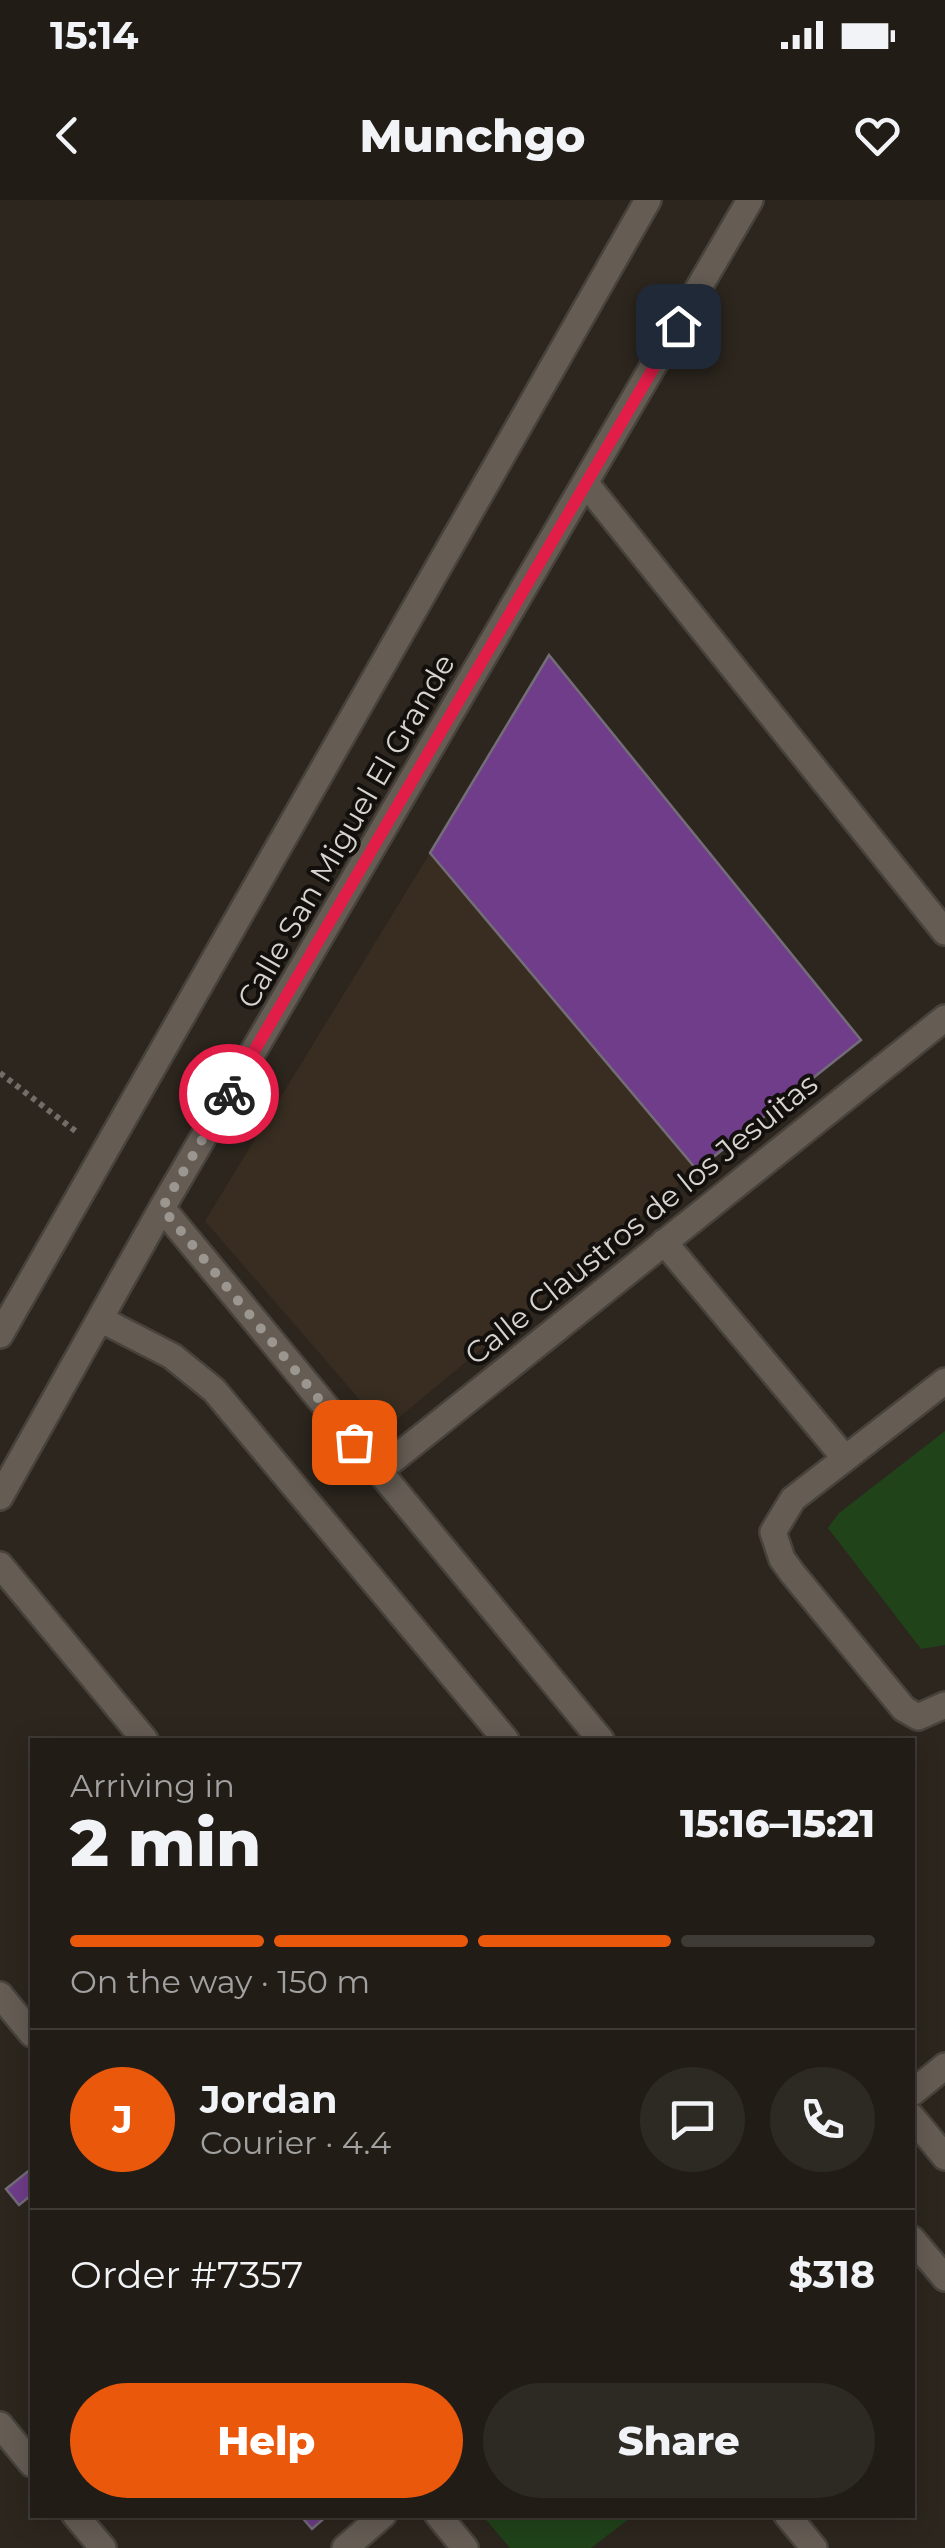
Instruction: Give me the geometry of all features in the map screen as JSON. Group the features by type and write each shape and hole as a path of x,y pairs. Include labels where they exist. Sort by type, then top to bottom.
{"street":[{"name":"Calle San Miguel El Grande","path":"0,1335 648,200"},
{"name":"Calle San Miguel El Grande","path":"0,1497 162,1208 750,200"},
{"path":"587,485 945,932"},
{"name":"Calle Claustros de los Jesuitas","path":"378,1472 945,1018"},
{"path":"162,1208 599,1738"},
{"path":"664,1242 844,1457"},
{"path":"100,1320 172,1356 214,1390 504,1738"},
{"path":"945,1382 844,1457 781,1514 774,1532 776,1544 793,1574 904,1709 918,1717 945,1705"},
{"path":"0,1566 143,1738"},
{"path":"0,1995 30,2032"},
{"path":"915,2091 945,2066"},
{"path":"915,2121 945,2157"},
{"path":"915,2243 945,2278"},
{"path":"0,2425 30,2462"},
{"path":"78,2518 103,2548"},
{"path":"345,2548 380,2518"},
{"path":"441,2518 466,2548"},
{"path":"789,2518 814,2548"}],"path":[{"path":"0,1073 103,1152"}],"shaded area":[{"path":"430,853 697,1170 385,1429 205,1221"}],"green space":[{"path":"945,1431 945,1645 921,1649 828,1528 839,1513"},
{"path":"485,2518 630,2518 591,2548 510,2548"}],"building":[{"path":"549,655 861,1040 697,1170 430,853"},
{"path":"30,2170 30,2198 19,2205 6,2189"},
{"path":"303,2518 325,2518 312,2529"}],"way so far":[{"path":"229,1094 162,1208 354,1442"}],"route":[{"path":"229,1094 678,326"}]}
